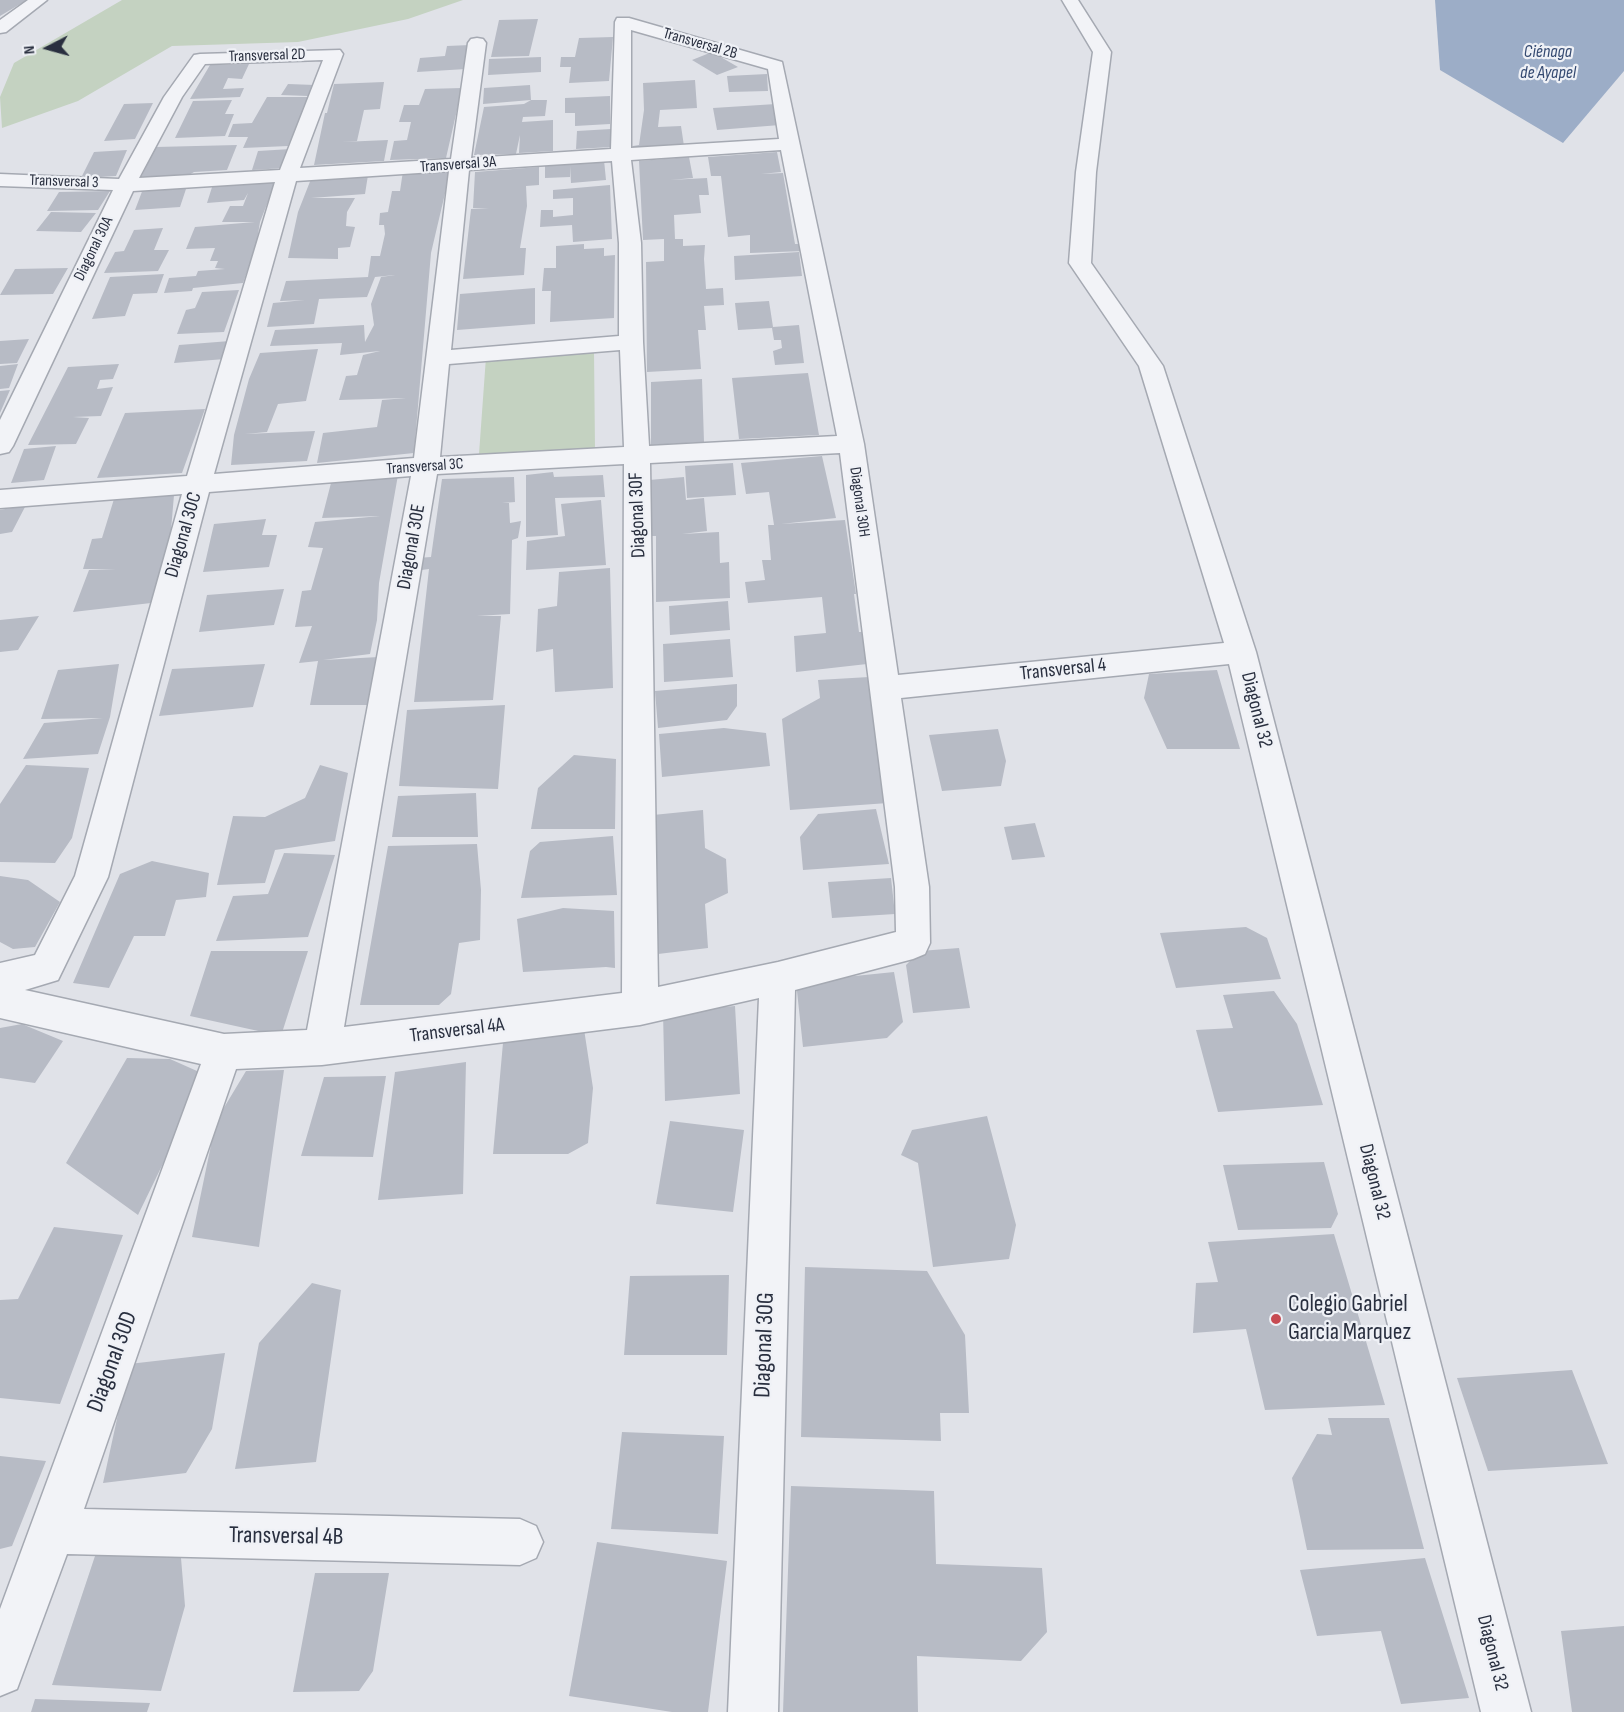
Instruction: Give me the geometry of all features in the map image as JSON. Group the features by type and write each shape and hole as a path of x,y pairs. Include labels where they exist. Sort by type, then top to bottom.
{"street":[{"path":"1,26 39,0"},
{"name":"Diagonal 32","path":"1070,0 1102,52 1086,172 1080,263 1151,366 1241,652 1506,1712"},
{"name":"Transversal 2B","path":"623,22 777,66"},
{"name":"Diagonal 30F","path":"623,22 621,155 630,243 631,342 639,502 640,1008"},
{"name":"Diagonal 30E","path":"322,1047 426,466 460,165 477,43"},
{"name":"Transversal 2D","path":"200,59 334,54"},
{"name":"Diagonal 30C","path":"0,979 46,969 91,877 198,483 287,176 334,54"},
{"name":"Diagonal 30A","path":"0,446 106,222 173,98 200,59"},
{"name":"Diagonal 30H","path":"777,66 789,144 851,444 912,887 913,943"},
{"name":"Transversal 3A","path":"127,185 789,144"},
{"name":"Transversal 3","path":"0,180 127,185"},
{"path":"439,358 631,342"},
{"name":"Transversal 3C","path":"0,499 426,466 851,444"},
{"name":"Transversal 4","path":"885,688 1241,652"},
{"name":"Transversal 4A","path":"0,1001 224,1052 322,1047 640,1008 778,978 913,943"},
{"name":"Diagonal 30G","path":"753,1712 778,978"},
{"name":"Diagonal 30D","path":"0,1672 53,1531 224,1052"},
{"name":"Transversal 4B","path":"53,1531 520,1542"}],"green space":[{"path":"122,0 463,0 408,19 298,42 172,46 78,101 2,128 0,97 14,63"},
{"path":"594,351 595,449 479,454 486,357"}],"water":[{"name":"Ciénaga de Ayapel","path":"1435,0 1624,0 1624,71 1563,143 1440,70"}],"building":[{"path":"0,0 27,0 0,16"},
{"path":"538,19 529,56 491,57 499,20"},
{"path":"613,37 609,81 569,83 571,67 560,67 561,57 575,57 579,38"},
{"path":"470,45 466,69 417,72 420,58 445,56 447,46"},
{"path":"712,52 738,67 717,75 692,60"},
{"path":"541,57 541,72 488,75 489,59"},
{"path":"249,64 242,79 228,78 223,89 244,88 240,97 190,99 210,65"},
{"path":"767,74 768,91 729,92 727,76"},
{"path":"695,80 697,108 660,110 658,127 681,126 684,146 633,149 633,146 639,145 644,110 643,83"},
{"path":"384,82 380,109 364,110 357,141 342,142 388,140 384,161 314,165 334,84"},
{"path":"288,84 315,85 308,96 281,95"},
{"path":"530,85 531,100 483,104 484,88"},
{"path":"462,88 446,158 390,160 394,141 407,140 411,122 399,122 404,105 419,105 425,89"},
{"path":"610,96 610,124 575,126 575,113 565,113 565,98"},
{"path":"267,97 310,97 288,146 243,148 248,137 228,137 233,124 252,123"},
{"path":"232,100 225,114 234,114 225,136 175,138 193,101"},
{"path":"531,100 547,100 545,116 523,117 522,122 553,120 553,151 519,153 520,135 516,154 474,155 484,107 524,104"},
{"path":"153,103 135,139 104,141 124,104"},
{"path":"776,104 780,125 717,130 713,108"},
{"path":"611,129 611,147 576,149 577,131"},
{"path":"237,145 227,170 194,172 189,175 141,177 156,147"},
{"path":"291,149 285,168 252,170 258,151"},
{"path":"127,150 116,176 81,178 94,152"},
{"path":"777,152 781,172 761,174 783,173 795,244 803,244 804,251 750,253 750,235 728,237 721,176 711,176 708,157"},
{"path":"689,157 693,178 670,180 707,178 709,195 699,195 701,213 674,215 675,239 683,239 683,246 705,245 706,289 723,288 724,305 704,306 706,330 698,330 701,369 647,372 646,262 664,261 664,239 643,240 639,161"},
{"path":"604,160 606,180 571,183 570,166 570,177 545,178 545,162"},
{"path":"539,167 539,185 526,186 527,206 520,248 526,248 524,275 463,279 471,209 489,208 473,208 475,172"},
{"path":"451,168 431,253 414,453 317,463 323,433 377,427 382,400 406,398 339,400 346,376 357,375 363,355 380,351 340,355 342,343 270,346 275,330 364,325 365,342 374,325 371,304 381,277 395,275 375,277 367,297 319,299 314,324 267,327 273,303 305,300 280,301 286,281 368,277 371,256 380,256 385,234 384,225 379,225 380,213 388,212 392,191 400,191 403,171"},
{"path":"368,175 365,194 311,198 355,198 347,212 346,226 355,227 350,247 338,248 338,259 288,258 298,212 311,179"},
{"path":"276,181 260,222 256,246 243,283 164,293 169,278 196,276 198,271 225,269 215,268 218,261 210,261 215,248 186,249 195,227 255,222 222,222 230,206 243,206 248,193 244,200 207,203 213,184"},
{"path":"610,185 612,239 573,242 572,225 540,227 541,210 553,210 553,217 573,215 573,198 553,199 553,190"},
{"path":"187,186 180,207 135,210 143,189"},
{"path":"110,191 98,210 47,211 59,192"},
{"path":"51,212 96,213 81,232 36,231"},
{"path":"163,228 154,250 169,250 158,271 104,273 115,252 124,251 134,230"},
{"path":"584,244 584,249 604,248 604,256 615,255 614,318 550,322 551,291 542,291 544,268 556,268 556,246"},
{"path":"799,252 802,276 735,280 734,256"},
{"path":"68,268 53,294 0,295 15,269"},
{"path":"164,274 157,293 133,294 125,316 92,319 110,277"},
{"path":"535,288 535,324 457,330 460,294"},
{"path":"239,290 224,332 177,334 186,310 195,308 202,292"},
{"path":"769,301 773,327 799,325 804,363 775,365 773,351 782,348 781,340 774,340 772,328 738,330 735,303"},
{"path":"29,339 17,363 0,364 0,341"},
{"path":"230,341 225,359 174,363 179,345"},
{"path":"318,349 306,401 278,404 267,432 245,434 315,431 307,461 231,465 234,435 249,379 260,353"},
{"path":"18,364 9,388 0,389 0,366"},
{"path":"119,364 113,379 100,380 97,389 113,387 101,416 73,417 89,418 76,444 28,445 68,367"},
{"path":"808,373 819,435 739,439 732,378"},
{"path":"702,379 704,442 651,445 651,382"},
{"path":"10,390 0,413 0,391"},
{"path":"205,409 182,473 97,478 125,413"},
{"path":"56,446 44,480 11,483 24,449"},
{"path":"822,456 836,518 781,524 845,520 859,632 865,632 867,664 796,672 794,636 826,633 822,597 748,603 745,582 765,580 762,560 771,560 768,525 774,525 769,492 746,494 741,463"},
{"path":"733,463 736,495 687,498 685,466"},
{"path":"553,472 554,477 603,475 605,497 555,498 558,535 526,537 526,475"},
{"path":"398,475 379,583 377,620 370,654 323,660 379,657 368,705 310,705 318,661 299,663 312,626 295,627 302,591 311,590 323,548 308,547 315,522 380,516 322,518 331,483"},
{"path":"514,477 515,502 502,503 509,503 510,523 521,521 518,538 512,540 510,614 477,616 501,616 493,700 414,702 429,569 414,571 417,558 431,557 442,479"},
{"path":"684,477 686,500 704,498 707,531 682,534 719,532 720,563 729,562 730,598 656,602 656,536 652,536 649,480"},
{"path":"174,495 171,530 151,603 73,612 89,570 116,569 83,569 92,539 102,538 114,499"},
{"path":"601,500 606,565 526,570 527,541 565,536 561,504"},
{"path":"26,505 12,532 0,534 0,510"},
{"path":"266,519 262,535 277,535 269,567 203,572 214,524"},
{"path":"610,568 613,688 555,692 553,649 536,652 538,609 557,606 559,572"},
{"path":"284,589 274,625 199,632 207,595"},
{"path":"728,601 730,630 670,635 669,606"},
{"path":"39,616 18,650 0,652 0,620"},
{"path":"730,639 733,677 664,682 663,644"},
{"path":"119,664 110,717 98,754 23,759 44,723 103,718 41,719 58,670"},
{"path":"265,664 253,707 159,716 172,669"},
{"path":"1217,670 1240,749 1167,749 1144,698 1149,674"},
{"path":"869,677 888,803 790,810 782,719 820,698 818,680"},
{"path":"737,684 737,706 727,720 658,728 655,691"},
{"path":"505,705 498,789 399,786 407,710"},
{"path":"724,728 766,733 770,766 662,777 659,734"},
{"path":"998,729 1006,761 1001,786 942,791 929,735"},
{"path":"574,755 616,759 615,829 531,829 538,788"},
{"path":"26,765 89,768 72,838 55,863 0,862 0,804"},
{"path":"320,765 348,773 335,841 275,850 265,883 217,885 233,816 265,817 305,798"},
{"path":"476,793 478,837 392,837 398,796"},
{"path":"876,809 889,864 803,870 800,837 818,814"},
{"path":"703,810 705,848 726,859 728,893 705,904 708,948 658,954 653,815"},
{"path":"1035,823 1045,857 1012,860 1004,827"},
{"path":"613,836 617,895 521,898 530,851 540,842"},
{"path":"477,844 481,890 480,940 459,943 451,994 439,1005 360,1005 388,846"},
{"path":"284,853 335,855 308,937 216,941 233,896 268,894"},
{"path":"152,861 209,873 206,897 176,900 165,936 134,936 109,988 73,983 120,874"},
{"path":"0,876 28,880 60,902 35,947 13,949 0,942"},
{"path":"891,878 895,914 832,918 828,882"},
{"path":"563,908 614,911 615,968 523,972 517,919"},
{"path":"1246,927 1267,938 1281,979 1176,988 1160,933"},
{"path":"959,948 970,1008 913,1013 906,965 920,951"},
{"path":"211,951 308,951 281,1036 190,1016"},
{"path":"894,972 903,1022 887,1038 803,1047 796,982"},
{"path":"1274,991 1297,1024 1323,1105 1218,1112 1196,1030 1233,1028 1223,995"},
{"path":"735,1006 740,1094 665,1101 663,1012"},
{"path":"22,1024 63,1041 35,1083 0,1078 0,1028"},
{"path":"584,1029 593,1088 588,1143 568,1154 493,1154 503,1043"},
{"path":"127,1058 170,1059 206,1075 138,1215 66,1163"},
{"path":"466,1062 463,1194 378,1200 395,1072"},
{"path":"284,1070 259,1247 192,1237 216,1121 246,1071"},
{"path":"386,1076 373,1157 301,1156 324,1077"},
{"path":"987,1116 1016,1225 1009,1259 933,1267 918,1163 901,1155 912,1130"},
{"path":"670,1121 744,1130 733,1212 656,1204"},
{"path":"1324,1162 1338,1214 1331,1228 1238,1230 1223,1165"},
{"path":"54,1227 123,1235 60,1404 0,1398 0,1300 18,1299"},
{"path":"1334,1234 1385,1405 1265,1410 1246,1329 1193,1333 1196,1283 1218,1282 1208,1242"},
{"path":"805,1267 927,1271 965,1335 969,1413 940,1413 941,1441 801,1437"},
{"path":"729,1275 727,1355 624,1355 630,1276"},
{"path":"312,1283 341,1290 316,1462 235,1469 259,1343"},
{"path":"225,1353 212,1429 186,1473 103,1483 129,1364"},
{"path":"1572,1370 1608,1464 1488,1471 1457,1378"},
{"path":"1328,1418 1389,1418 1424,1549 1307,1550 1292,1478 1317,1434 1332,1435"},
{"path":"622,1432 724,1436 718,1534 611,1529"},
{"path":"0,1456 46,1461 12,1546 0,1549"},
{"path":"791,1486 934,1491 936,1564 1042,1568 1047,1632 1021,1661 917,1656 918,1712 783,1712"},
{"path":"597,1542 727,1561 708,1712 672,1712 569,1696"},
{"path":"96,1553 181,1558 185,1606 161,1691 52,1685"},
{"path":"1425,1558 1469,1698 1401,1704 1381,1631 1317,1636 1300,1570"},
{"path":"315,1573 389,1573 373,1671 359,1691 293,1692"},
{"path":"1624,1626 1624,1712 1572,1712 1561,1631"},
{"path":"35,1699 150,1703 147,1712 31,1712"}],"place":[{"name":"Colegio Gabriel Garcia Marquez","path":"1276,1319"}]}
